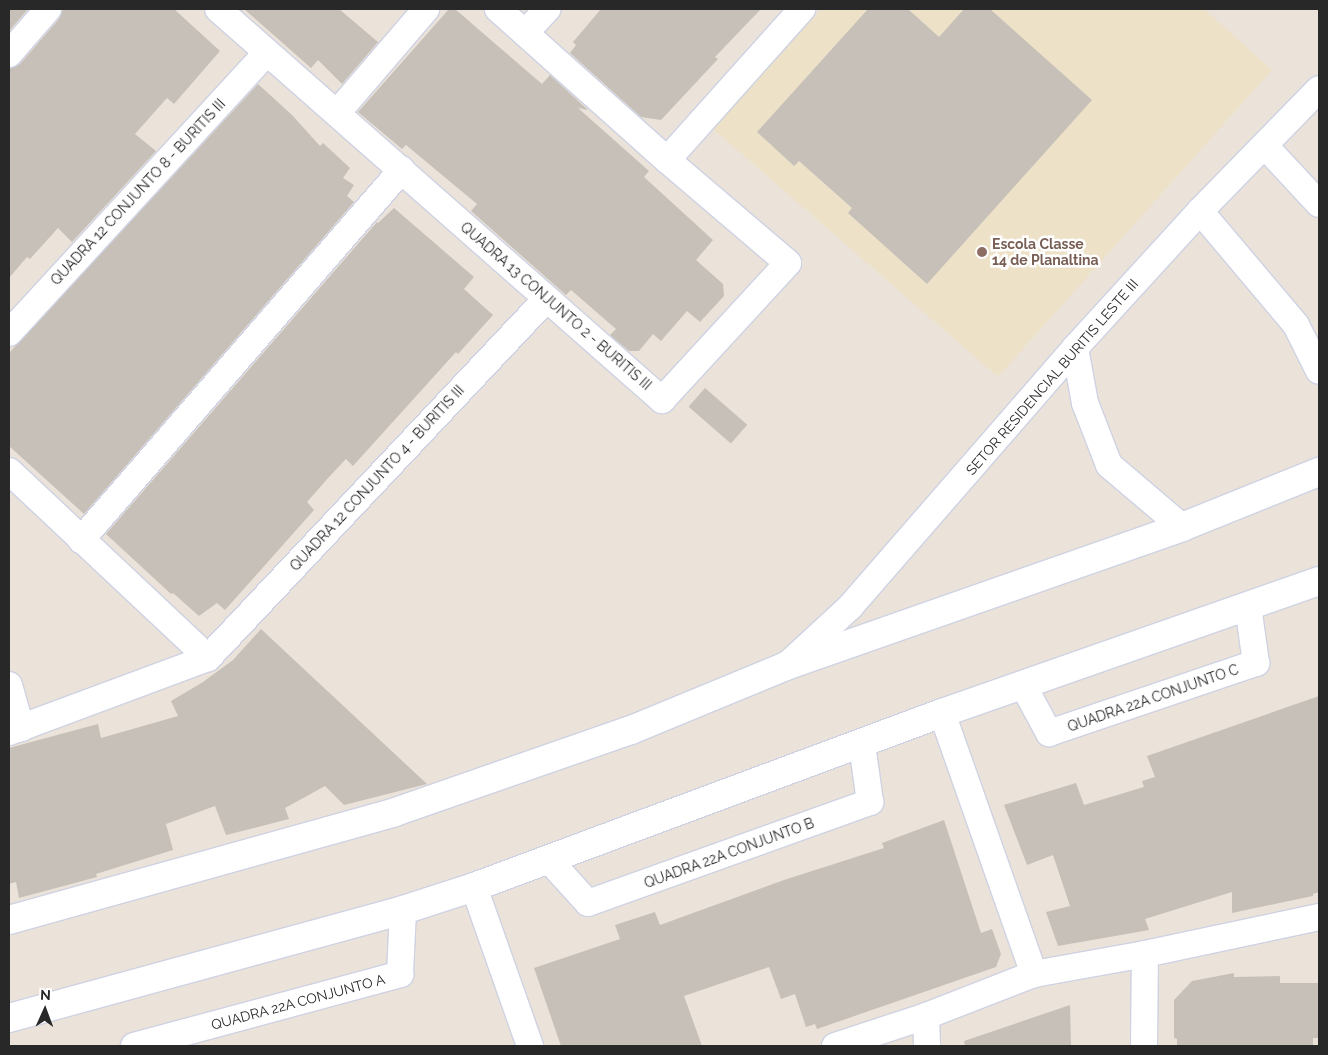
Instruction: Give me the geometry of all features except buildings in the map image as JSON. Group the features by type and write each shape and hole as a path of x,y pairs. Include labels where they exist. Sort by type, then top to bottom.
{"street":[{"path":"9,54 48,9"},
{"name":"QUADRA 13 CONJUNTO 2 - BURITIS III","path":"218,9 662,400 788,263 667,160 498,9"},
{"path":"336,112 426,9"},
{"path":"525,33 547,9"},
{"path":"667,160 802,9"},
{"name":"QUADRA 12 CONJUNTO 8 - BURITIS III","path":"9,333 267,52"},
{"name":"SETOR RESIDENCIAL BURITIS LESTE III","path":"786,666 850,607 1075,348 1200,211 1319,89"},
{"path":"1265,146 1319,204"},
{"path":"81,540 402,170"},
{"path":"1200,211 1296,326 1319,370"},
{"name":"QUADRA 12 CONJUNTO 4 - BURITIS III","path":"208,658 547,298"},
{"path":"1075,348 1085,404 1109,465 1182,527"},
{"path":"9,471 208,658 15,730 9,685"},
{"path":"9,920 395,812 631,730 786,666 1182,527 1319,472"},
{"path":"9,1018 403,910 474,887 942,713 1319,581"},
{"name":"QUADRA 22A CONJUNTO C","path":"1023,685 1048,733 1256,663 1248,606"},
{"path":"942,713 1034,974"},
{"name":"QUADRA 22A CONJUNTO B","path":"548,859 588,903 870,802 862,744"},
{"path":"474,887 530,1046"},
{"name":"QUADRA 22A CONJUNTO A","path":"134,1046 400,974 403,910"},
{"path":"835,1046 926,1016 1034,974 1145,954 1319,917"},
{"path":"1144,1046 1145,954"},
{"path":"926,1016 927,1046"}],"shaded area":[{"name":"Escola Classe 14 de Planaltina","path":"822,9 1204,9 1272,70 998,377 712,128"}],"place":[{"name":"Escola Classe 14 de Planaltina","path":"982,252"}]}
